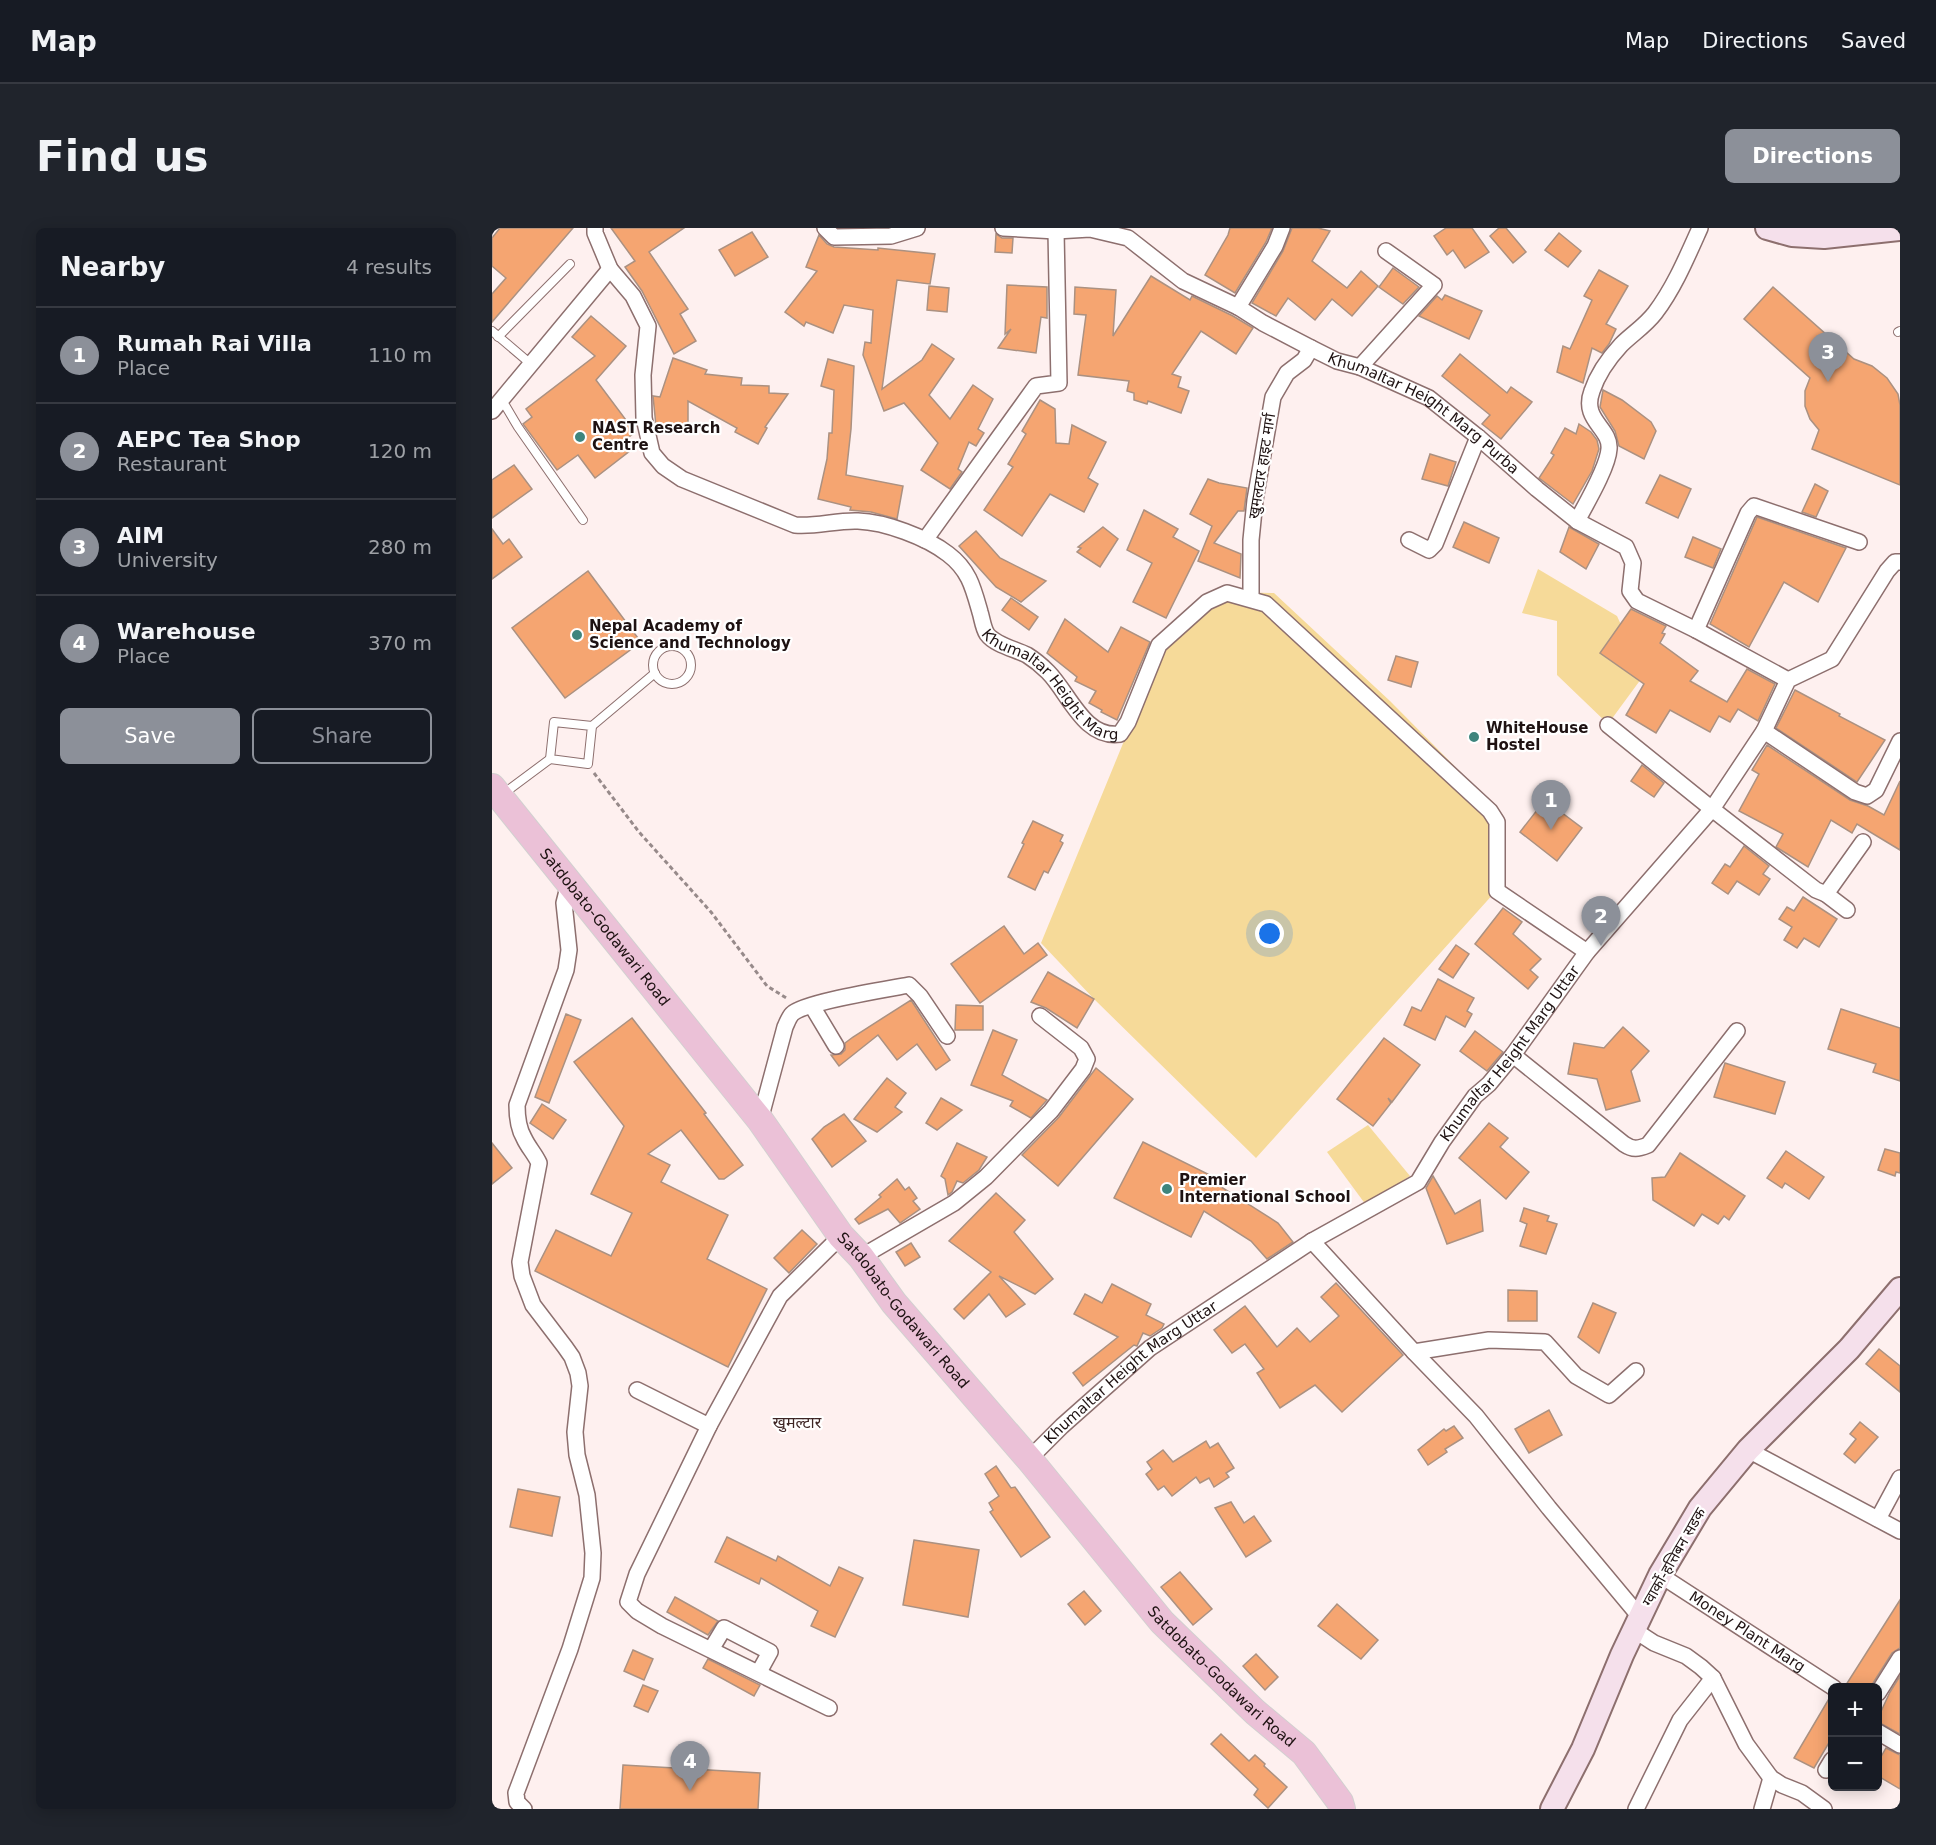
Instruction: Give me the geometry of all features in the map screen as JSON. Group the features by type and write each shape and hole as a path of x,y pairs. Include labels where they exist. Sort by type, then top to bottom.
{"main road":[{"path":"1767,228 1792,235 1824,237 1900,228"},
{"name":"Satdobato-Godawari Road","path":"496,792 760,1120 841,1236 861,1257 894,1303 1029,1459 1162,1622 1255,1712 1304,1753 1340,1802 1342,1809"},
{"name":"ग्वार्को-हत्तिबन सडक","path":"1552,1809 1583,1749 1660,1575 1700,1508 1748,1449 1849,1349 1900,1289"}],"street":[{"name":"Khumaltar Height Marg","path":"595,228 610,269 633,296 648,326 643,375 644,418 652,453 663,466 682,479 795,525 810,527 858,521 899,530 925,540 947,553 962,566 972,581 987,634 995,641 1040,664 1053,677 1071,705 1096,729 1113,735 1120,734 1128,722 1159,645 1207,602 1227,592 1266,604 1490,812 1497,822 1497,891 1587,952"},
{"path":"825,228 834,237 917,228"},
{"name":"Khumaltar Height Marg Purba","path":"1003,228 1056,231 1090,229 1128,238 1184,281 1238,307 1263,323 1337,361 1360,367 1429,398 1577,521 1626,547 1633,563 1630,591 1637,601 1788,680"},
{"path":"1238,307 1275,246 1282,228"},
{"path":"1577,521 1607,459 1610,447 1590,412 1590,394 1599,373 1622,344 1654,314 1684,264 1700,228"},
{"path":"925,540 1036,386 1059,383 1056,231"},
{"path":"1360,367 1434,285 1386,251"},
{"path":"497,405 610,269"},
{"name":"खुमलटार हाइट मार्ग","path":"1251,598 1251,540 1255,500 1273,397 1287,373 1304,360 1311,348"},
{"path":"1409,540 1429,550 1435,544 1478,437"},
{"path":"1696,630 1748,513 1754,506 1859,542"},
{"path":"1788,680 1832,659 1887,571 1895,562 1900,562"},
{"name":"Khumaltar Height Marg Uttar","path":"1029,1459 1062,1426 1150,1348 1312,1241 1418,1182 1442,1142 1475,1096 1489,1084 1513,1055 1587,952 1712,809 1764,731 1788,680"},
{"path":"1608,725 1816,890 1826,894 1847,910"},
{"path":"1764,731 1855,792 1867,795 1876,790 1900,741"},
{"path":"1826,894 1863,842"},
{"path":"524,1809 517,1802 516,1793 570,1649 592,1578 593,1553 587,1494 577,1455 575,1432 580,1386 578,1373 569,1352 533,1305 522,1276 520,1262 539,1163 517,1121 517,1105 567,970 569,950 564,903 569,883"},
{"path":"760,1120 785,1027 792,1014 809,1007 863,993 909,985 920,996 947,1036"},
{"path":"809,1007 836,1046"},
{"path":"861,1257 954,1203 986,1177 1051,1111 1083,1069 1087,1059 1081,1048 1040,1016"},
{"path":"1513,1055 1624,1144 1632,1149 1640,1149 1648,1144 1737,1031"},
{"path":"829,1708 654,1621 637,1611 628,1602 637,1574 709,1426 783,1291 841,1236"},
{"path":"1312,1241 1476,1416 1654,1643 1686,1656 1713,1678 1746,1744 1771,1778 1802,1793 1824,1809"},
{"path":"1414,1352 1489,1340 1545,1342 1576,1376 1609,1395 1636,1371"},
{"path":"637,1390 709,1426"},
{"path":"1748,1449 1900,1531"},
{"path":"1878,1519 1900,1478"},
{"name":"Money Plant Marg","path":"1660,1575 1828,1684"},
{"path":"711,1648 723,1628 770,1652 759,1672"},
{"path":"1882,1687 1900,1658"},
{"path":"1636,1809 1680,1720 1713,1678"},
{"path":"1882,1734 1900,1745"},
{"path":"1762,1809 1771,1778"}],"lane":[{"path":"532,365 495,334 570,264"},
{"path":"497,405 518,427 583,520"},
{"path":"665,646 678,646 688,653 690,672 682,681 664,682 655,673 653,660 665,646"},
{"path":"496,792 550,759 588,764 592,726 655,673"},
{"path":"550,759 554,722 592,726"}],"path":[{"path":"588,764 639,832 711,912 767,986 777,994 809,1007"}],"shaded area":[{"path":"1538,569 1617,616 1644,675 1608,724 1557,675 1557,621 1522,613"},
{"path":"1228,592 1274,593 1390,701 1503,815 1504,882 1256,1158 1094,999 1041,943 1124,741 1157,650"},
{"path":"1368,1125 1410,1176 1366,1205 1327,1152"}],"building":[{"path":"500,228 573,228 492,322 492,294 506,278 492,266 492,238"},
{"path":"611,228 684,228 649,252 688,309 680,314 696,341 674,354 642,291 625,267 635,261"},
{"path":"1230,228 1272,228 1235,293 1205,275"},
{"path":"1292,228 1318,228 1330,231 1312,261 1347,288 1361,271 1378,286 1352,316 1332,299 1315,320 1288,298 1276,316 1252,303 1283,251"},
{"path":"1446,228 1472,228 1489,252 1465,268 1453,250 1447,255 1434,236"},
{"path":"1499,228 1506,228 1526,252 1513,263 1490,236"},
{"path":"752,232 768,257 735,276 719,250"},
{"path":"1559,233 1581,251 1568,267 1545,250"},
{"path":"996,234 1002,238 1013,238 1012,253 995,252"},
{"path":"819,235 827,244 834,247 878,250 878,248 935,254 930,284 897,280 882,389 922,360 932,344 954,359 929,395 950,419 973,385 993,399 978,429 984,433 976,446 969,442 958,469 962,472 950,489 921,470 938,443 904,403 884,411 863,355 865,342 871,343 873,310 844,305 833,333 806,322 804,326 785,312 817,271 806,267"},
{"path":"1393,268 1419,287 1403,304 1379,287"},
{"path":"1599,270 1628,286 1606,324 1616,329 1602,353 1592,348 1583,383 1557,372 1563,346 1570,349 1592,300 1584,296"},
{"path":"1151,276 1190,300 1192,296 1253,328 1236,354 1201,331 1172,374 1181,377 1178,387 1189,391 1181,413 1148,401 1147,404 1134,400 1134,393 1127,391 1129,381 1078,375 1086,315 1074,314 1075,287 1116,290 1113,336"},
{"path":"1007,285 1047,287 1047,318 1041,317 1036,353 998,348 1011,329 1005,334"},
{"path":"929,286 949,288 947,312 927,310"},
{"path":"1773,287 1854,359 1872,366 1887,378 1898,394 1900,485 1812,449 1819,430 1810,419 1805,406 1805,391 1810,378 1744,319"},
{"path":"1445,295 1482,311 1469,339 1419,316 1437,296 1442,300"},
{"name":"NAST Research Centre","path":"591,316 626,346 596,380 635,432 624,441 631,450 595,478 578,455 557,470 523,424 532,417 526,409 595,356 572,337"},
{"path":"1460,354 1507,393 1511,387 1532,402 1501,439 1482,424 1490,415 1442,376"},
{"path":"673,358 707,370 705,374 742,378 741,385 769,386 769,393 788,394 765,427 767,428 758,444 735,432 737,428 688,401 688,428 656,426 653,396 660,397"},
{"path":"828,359 854,366 846,475 903,486 897,519 871,512 850,510 851,507 818,499 827,459 829,433 832,433 834,390 821,386"},
{"path":"1603,390 1622,400 1651,422 1656,431 1644,459 1619,446 1615,431 1600,407"},
{"path":"1040,400 1055,409 1056,443 1069,444 1072,425 1106,442 1088,478 1098,484 1084,512 1050,494 1022,536 984,510 1013,467 1008,464 1026,434 1022,431"},
{"path":"1579,424 1591,432 1597,440 1599,449 1592,471 1573,504 1539,478 1554,455 1551,453 1565,428 1576,434"},
{"path":"1430,454 1456,462 1448,486 1422,479"},
{"path":"514,465 532,489 492,518 492,480"},
{"path":"1660,475 1691,489 1678,518 1646,503"},
{"path":"1208,479 1247,488 1244,511 1238,511 1214,543 1241,554 1240,578 1198,561 1212,526 1190,514"},
{"path":"1815,484 1828,491 1816,517 1802,512"},
{"path":"1144,510 1178,529 1173,537 1199,551 1166,618 1133,602 1152,563 1127,550"},
{"path":"1757,517 1846,548 1818,602 1784,582 1749,647 1710,624"},
{"path":"1464,522 1499,538 1489,563 1453,547"},
{"path":"1103,527 1118,539 1100,567 1077,552 1081,548 1078,547"},
{"path":"1569,527 1599,544 1586,569 1560,552"},
{"path":"492,529 503,544 509,539 522,557 492,579"},
{"path":"976,531 1000,558 1046,581 1021,602 996,587 959,546"},
{"path":"1693,537 1721,549 1713,568 1685,557"},
{"name":"Nepal Academy of Science and Technology","path":"588,571 641,642 565,698 512,628"},
{"path":"1011,598 1038,617 1029,630 1002,610"},
{"path":"1631,609 1666,626 1660,643 1698,671 1690,681 1727,702 1747,669 1775,684 1758,721 1738,709 1730,722 1719,716 1710,732 1670,710 1656,733 1626,715 1644,684 1600,653"},
{"path":"1065,619 1108,652 1121,627 1150,642 1117,720 1089,703 1096,691 1075,681 1077,677 1047,653"},
{"path":"1396,656 1418,662 1411,687 1388,680"},
{"path":"1795,690 1885,740 1857,782 1776,728"},
{"path":"1767,745 1850,800 1884,815 1900,781 1900,850 1857,824 1852,833 1831,820 1808,867 1776,847 1783,834 1739,811 1759,774 1752,770"},
{"path":"1642,765 1664,783 1654,797 1631,781"},
{"path":"1545,800 1582,828 1557,861 1520,832"},
{"path":"1033,821 1063,835 1060,841 1063,843 1048,873 1044,871 1035,890 1008,877"},
{"path":"1744,846 1769,866 1763,874 1770,879 1759,895 1737,881 1728,894 1712,883 1725,864 1730,867"},
{"path":"1803,897 1837,919 1819,947 1804,938 1797,948 1784,940 1792,927 1779,919 1787,907 1794,911"},
{"path":"1503,908 1522,922 1513,934 1541,959 1530,970 1538,977 1528,989 1475,944"},
{"path":"1004,926 1024,954 1038,943 1047,955 980,1003 951,964"},
{"path":"1456,945 1469,954 1453,978 1439,969"},
{"path":"1048,972 1094,999 1077,1028 1046,1008 1031,1002"},
{"path":"1438,979 1474,998 1467,1011 1472,1014 1465,1027 1446,1016 1435,1040 1404,1025 1412,1007 1421,1011"},
{"path":"911,1000 950,1060 936,1070 917,1044 897,1060 878,1035 839,1066 831,1055 841,1054 845,1050 845,1043"},
{"path":"956,1005 983,1006 983,1030 955,1030"},
{"path":"1841,1009 1900,1028 1900,1081 1873,1072 1876,1064 1828,1049"},
{"path":"566,1014 581,1020 549,1103 535,1097"},
{"path":"632,1018 706,1113 704,1114 743,1165 724,1179 719,1179 681,1130 648,1154 670,1165 661,1182 728,1215 707,1259 767,1289 728,1367 535,1271 556,1230 611,1256 632,1213 591,1194 624,1126 574,1062"},
{"path":"1623,1027 1649,1051 1631,1071 1640,1101 1606,1110 1597,1079 1568,1074 1574,1043 1604,1048"},
{"path":"993,1030 1017,1040 1002,1075 1047,1100 1031,1118 1010,1106 1013,1101 971,1085"},
{"path":"1475,1031 1503,1052 1487,1071 1460,1051"},
{"path":"1384,1038 1420,1065 1392,1102 1388,1098 1391,1103 1373,1126 1337,1099"},
{"path":"1725,1063 1785,1082 1775,1114 1714,1097"},
{"path":"1096,1068 1133,1099 1058,1186 1022,1155 1059,1117"},
{"path":"887,1078 906,1093 895,1107 902,1112 877,1132 854,1119"},
{"path":"941,1098 962,1110 937,1130 926,1123"},
{"path":"542,1104 566,1120 553,1139 530,1123"},
{"path":"844,1114 866,1141 832,1167 812,1139 824,1127"},
{"path":"1489,1123 1508,1138 1500,1147 1529,1172 1506,1199 1459,1158"},
{"name":"Premier International School","path":"1143,1142 1220,1180 1218,1185 1278,1223 1293,1242 1267,1259 1251,1241 1204,1211 1191,1237 1114,1198"},
{"path":"492,1143 512,1168 492,1184"},
{"path":"957,1143 987,1157 979,1170 963,1183 957,1181 948,1195 945,1179 941,1176"},
{"path":"1885,1149 1900,1153 1900,1173 1896,1172 1895,1176 1878,1170"},
{"path":"1786,1151 1824,1177 1809,1199 1785,1183 1782,1188 1767,1178"},
{"path":"1680,1153 1745,1196 1729,1220 1724,1216 1718,1224 1702,1214 1694,1226 1653,1200 1652,1178 1665,1177"},
{"path":"1433,1176 1455,1214 1480,1200 1483,1231 1447,1244 1426,1188"},
{"path":"897,1179 905,1190 909,1187 917,1198 913,1201 920,1209 900,1223 888,1209 859,1224 855,1219 881,1197 879,1195"},
{"path":"996,1193 1025,1220 1014,1232 1053,1279 1035,1294 999,1276 1025,1304 1006,1317 989,1294 964,1319 954,1309 991,1272 949,1241"},
{"path":"1524,1208 1549,1216 1547,1221 1557,1224 1546,1254 1520,1246 1527,1224 1520,1221"},
{"path":"802,1230 817,1244 789,1273 774,1258"},
{"path":"911,1243 920,1257 905,1266 896,1252"},
{"path":"1336,1283 1403,1355 1342,1412 1315,1385 1280,1408 1257,1373 1264,1369 1245,1344 1232,1353 1214,1330 1245,1306 1277,1347 1297,1328 1310,1342 1339,1316 1321,1297"},
{"path":"1112,1284 1151,1304 1146,1315 1164,1324 1150,1336 1143,1333 1137,1346 1134,1345 1083,1386 1073,1373 1118,1337 1074,1314 1085,1294 1102,1303"},
{"path":"1508,1290 1537,1291 1537,1321 1508,1321"},
{"path":"1593,1303 1616,1313 1599,1353 1578,1337"},
{"path":"1879,1349 1900,1366 1900,1392 1866,1364"},
{"path":"1549,1410 1562,1435 1529,1453 1515,1429"},
{"path":"1860,1422 1878,1437 1855,1463 1844,1454 1856,1439 1850,1434"},
{"path":"1454,1426 1463,1438 1445,1449 1447,1452 1428,1465 1418,1450 1444,1429 1446,1431"},
{"path":"1206,1441 1210,1448 1218,1443 1234,1468 1226,1473 1229,1477 1214,1487 1209,1478 1200,1483 1196,1477 1172,1496 1164,1486 1158,1490 1146,1474 1152,1469 1147,1462 1163,1450 1173,1462"},
{"path":"996,1466 1011,1488 1015,1487 1050,1537 1021,1557 990,1512 993,1510 989,1503 999,1496 985,1474"},
{"path":"518,1489 560,1497 552,1536 510,1527"},
{"path":"1231,1502 1244,1523 1254,1516 1271,1541 1246,1557 1215,1508"},
{"path":"727,1537 776,1561 778,1556 830,1586 839,1567 863,1578 835,1637 811,1626 818,1611 761,1578 759,1584 715,1562"},
{"path":"914,1540 979,1550 968,1617 903,1605"},
{"path":"1180,1572 1212,1609 1193,1625 1161,1587"},
{"path":"1084,1591 1101,1611 1085,1625 1068,1604"},
{"path":"675,1597 718,1621 708,1635 667,1612"},
{"path":"1900,1600 1900,1648 1892,1653 1873,1683 1847,1683"},
{"path":"1337,1604 1378,1640 1361,1659 1318,1626"},
{"path":"633,1650 653,1659 644,1680 624,1671"},
{"path":"1256,1654 1278,1677 1265,1690 1243,1666"},
{"path":"708,1659 760,1685 754,1696 703,1668"},
{"path":"1900,1676 1900,1734 1882,1724 1882,1709"},
{"path":"643,1685 658,1691 648,1712 634,1706"},
{"path":"1828,1700 1828,1744 1814,1768 1794,1758"},
{"path":"1221,1734 1249,1761 1255,1755 1287,1787 1268,1808 1254,1795 1258,1789 1211,1744"},
{"path":"1886,1748 1900,1755 1900,1789 1882,1778 1882,1755"},
{"path":"623,1765 760,1773 758,1809 620,1809"}],"place":[{"name":"AIM","path":"1828,382"},
{"name":"NAST Research Centre","path":"580,437"},
{"name":"Nepal Academy of Science and Technology","path":"577,635"},
{"name":"WhiteHouse Hostel","path":"1474,737"},
{"name":"Rumah Rai Villa","path":"1551,830"},
{"name":"AEPC Tea Shop","path":"1601,946"},
{"name":"Premier International School","path":"1167,1189"},
{"name":"Warehouse","path":"690,1791"}],"district":[{"name":"खुमल्टार","path":"797,1422"}]}
